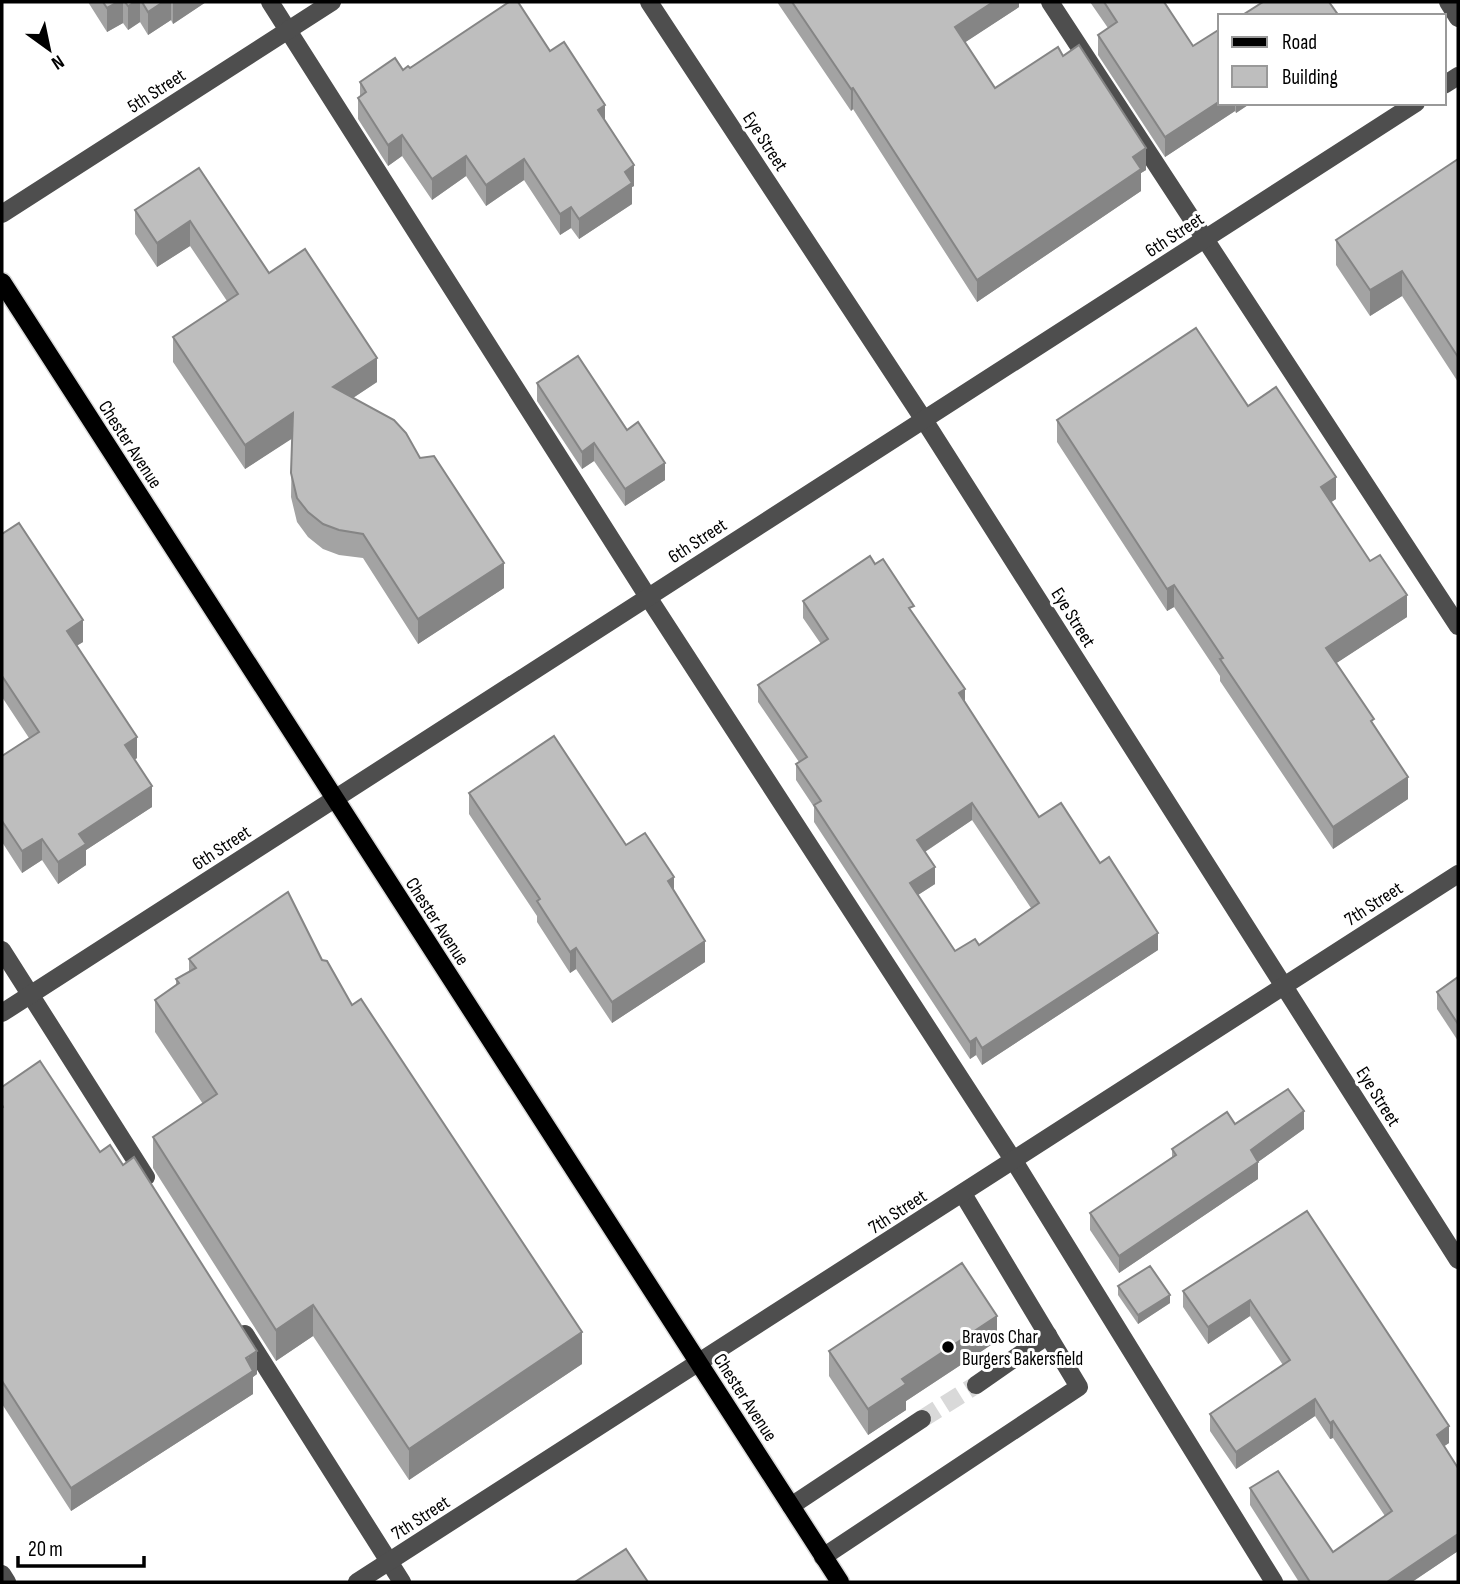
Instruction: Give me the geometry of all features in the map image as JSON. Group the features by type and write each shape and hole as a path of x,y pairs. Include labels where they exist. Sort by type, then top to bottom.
{"main road":[{"name":"Chester Avenue","path":"2,282 840,1582"}],"street":[{"path":"270,2 648,597 1014,1161 1274,1582"},
{"name":"5th Street","path":"2,214 332,2"},
{"name":"Eye Street","path":"649,2 924,420 1458,1260"},
{"path":"1050,2 1458,626"},
{"path":"1448,2 1458,18"},
{"name":"6th Street","path":"2,1013 1413,105"},
{"name":"7th Street","path":"358,1582 1458,874"},
{"path":"2,950 157,1195"},
{"path":"823,1557 1079,1387 962,1194"},
{"path":"232,1314 402,1582"},
{"path":"976,1385 1048,1335"},
{"path":"791,1506 922,1419"},
{"path":"2,1574 7,1582"}],"building":[{"path":"103,2 118,2 107,8"},
{"path":"142,2 163,2 148,12"},
{"path":"509,2 518,2 550,51 564,42 605,105 598,110 634,165 625,172 632,183 579,219 571,207 560,214 524,159 486,185 466,156 432,179 402,135 388,145 358,98 366,92 360,82 395,58 403,70 408,66 410,68"},
{"path":"792,2 993,2 955,27 995,88 1058,47 1063,56 1079,45 1146,148 1133,157 1141,169 977,280 853,88 851,89"},
{"path":"1104,2 1164,2 1193,46 1218,30 1218,102 1165,137 1098,35 1117,22"},
{"path":"1263,2 1329,2 1338,14 1244,14"},
{"path":"1458,159 1458,357 1402,271 1370,290 1336,240"},
{"path":"199,168 269,273 305,249 377,358 333,387 394,420 406,433 420,458 434,456 504,563 418,619 363,534 323,524 308,512 297,498 291,473 293,413 245,445 173,337 238,294 190,221 157,243 135,210"},
{"path":"1196,328 1248,406 1276,387 1336,477 1321,487 1370,561 1380,555 1407,595 1326,648 1374,719 1371,721 1408,777 1333,827 1220,659 1223,658 1174,585 1167,589 1057,420"},
{"path":"578,356 627,430 638,422 665,463 625,489 594,443 582,452 537,383"},
{"path":"19,523 83,620 67,631 137,737 125,745 152,786 79,834 86,844 58,862 42,839 22,851 2,821 2,756 39,732 2,676 2,534"},
{"path":"870,556 875,564 883,559 914,606 909,608 965,689 959,693 1039,817 1061,803 1100,863 1109,857 1158,933 982,1048 976,1038 970,1042 814,805 821,801 796,764 807,757 758,685 828,639 803,601","holes":["972,803 1039,903 979,945 975,939 955,951 910,883 935,867 917,840"]},
{"path":"554,736 626,845 645,833 674,877 668,881 705,941 612,1002 576,948 570,952 537,901 540,899 469,793"},
{"path":"288,892 322,960 327,961 352,1005 361,999 582,1332 409,1449 313,1305 276,1330 153,1137 217,1094 155,1000 179,983 176,979 196,968 189,959"},
{"path":"1458,977 1458,1024 1437,992"},
{"path":"40,1061 100,1152 110,1145 123,1165 134,1157 257,1351 246,1358 253,1371 71,1488 2,1381 2,1087"},
{"path":"1288,1089 1304,1111 1251,1150 1258,1162 1119,1256 1090,1213 1176,1155 1172,1149 1227,1112 1235,1124"},
{"path":"1307,1211 1449,1426 1437,1435 1458,1468 1458,1534 1387,1582 1310,1582 1250,1488 1278,1471 1333,1552 1392,1511 1333,1421 1330,1423 1315,1399 1236,1452 1210,1414 1290,1360 1250,1300 1208,1327 1183,1291"},
{"path":"962,1263 997,1316 902,1379 906,1384 868,1409 829,1351"},
{"path":"1150,1266 1170,1295 1138,1315 1118,1286"},
{"path":"626,1549 648,1582 575,1582"}],"tunnel":[{"path":"922,1419 976,1385"}],"place":[{"name":"Bravos Char Burgers Bakersfield","path":"948,1347"}]}
